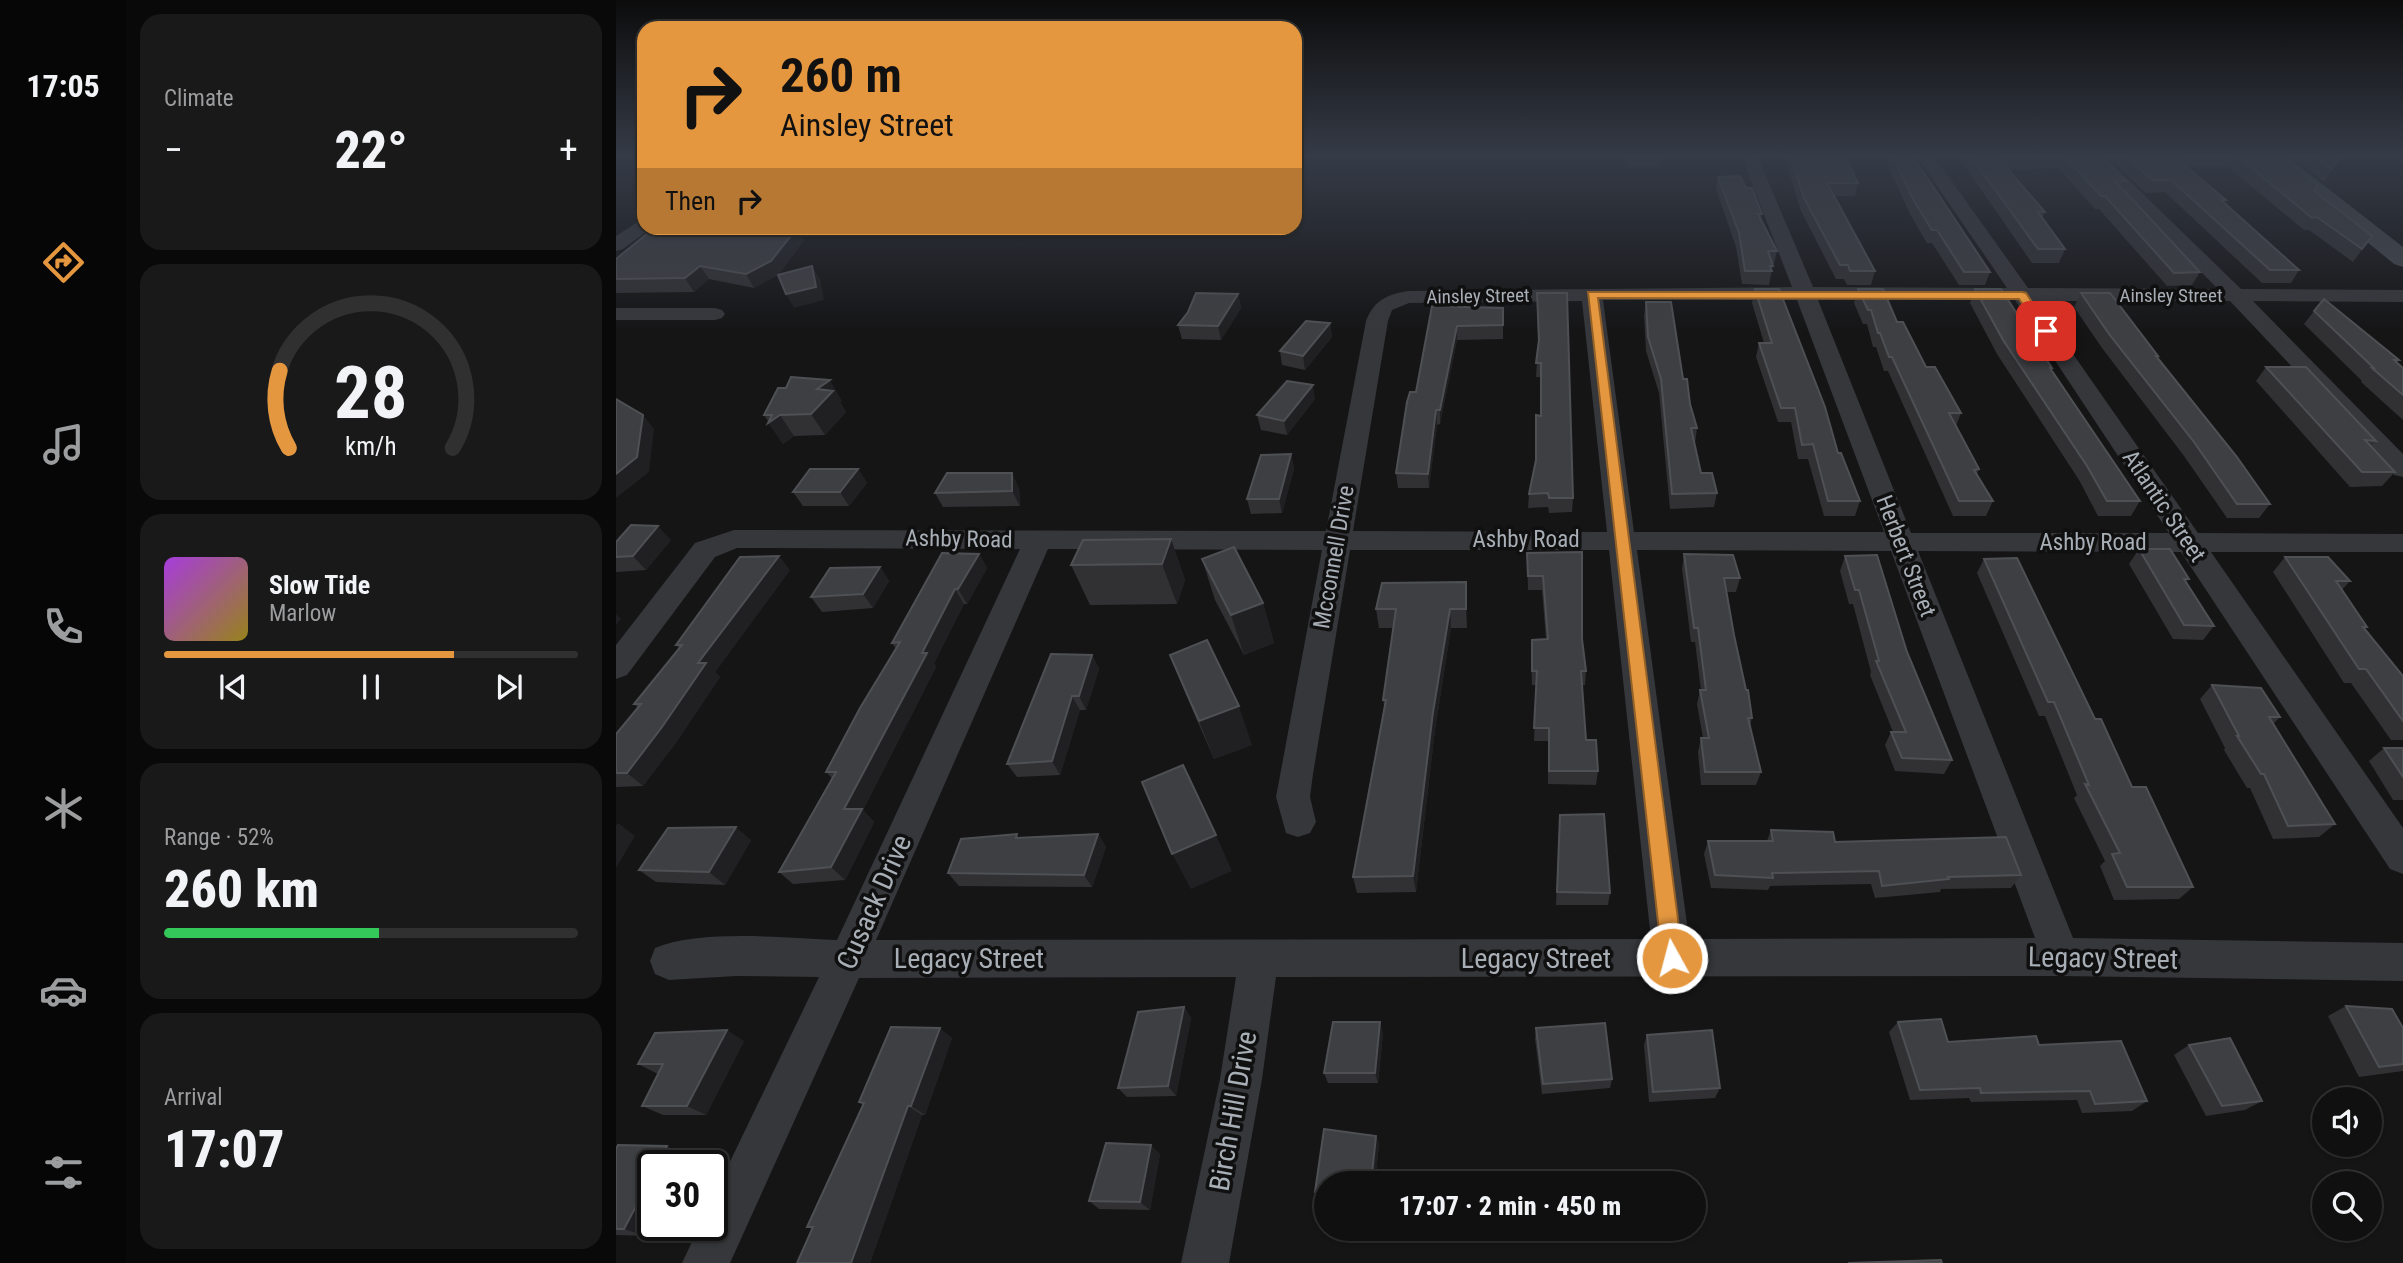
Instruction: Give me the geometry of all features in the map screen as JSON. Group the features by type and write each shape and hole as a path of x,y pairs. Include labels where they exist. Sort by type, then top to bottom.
{"street":[{"name":"Herbert Street","path":"1772,214 2061,957"},
{"name":"Atlantic Street","path":"1965,214 2403,858"},
{"path":"2156,214 2403,470"},
{"path":"2346,214 2403,259"},
{"path":"616,246 637,230"},
{"name":"Ainsley Street","path":"1393,300 1409,297 1804,293 2403,296"},
{"path":"1592,295 1672,958"},
{"name":"Mcconnell Drive","path":"1298,822 1293,797 1336,540 1377,321 1381,307 1393,300"},
{"path":"616,314 715,314"},
{"path":"616,667 705,550 734,539"},
{"name":"Ashby Road","path":"734,539 2403,543"},
{"name":"Cusack Drive","path":"706,1263 1038,540"},
{"name":"Legacy Street","path":"669,961 711,956 764,956 2061,957 2403,962"},
{"name":"Birch Hill Drive","path":"1205,1263 1241,1079 1259,958"}],"building":[{"path":"1732,214 1762,214 1758,214 1777,251 1768,251 1772,271 1745,271 1739,233"},
{"path":"1813,214 1844,214 1875,271 1850,271 1848,265 1840,265"},
{"path":"1922,214 1951,214 1990,272 1964,272 1937,230 1932,230"},
{"path":"2013,214 2039,214 2065,249 2038,249"},
{"path":"2121,214 2146,214 2200,272 2174,273"},
{"path":"2208,214 2237,214 2299,270 2270,270"},
{"path":"2307,214 2344,214 2372,236 2362,249 2317,217 2312,218"},
{"path":"645,235 791,235 771,261 746,274 700,266 685,278 616,279 616,259"},
{"path":"812,266 816,287 786,294 778,275"},
{"path":"1755,289 1779,289 1825,407 1838,453 1841,453 1860,501 1828,501 1813,444 1802,445 1795,408 1781,408 1759,343 1772,343"},
{"path":"1858,289 1883,289 1897,322 1903,322 1926,367 1935,367 1961,413 1949,413 1979,469 1974,470 1993,501 1959,501 1892,357 1889,357 1871,310 1868,310"},
{"path":"1975,289 2001,289 2050,368 2140,501 2107,501 2087,466 2003,340"},
{"path":"1196,293 1238,294 1218,326 1178,325 1188,312"},
{"path":"1537,293 1567,293 1573,498 1549,498 1548,493 1529,494 1536,460 1536,415 1541,416 1541,363 1536,363 1539,340"},
{"path":"2081,293 2110,293 2156,356 2237,457 2270,504 2237,504 2194,442 2109,334"},
{"path":"2324,299 2399,360 2394,360 2403,368 2403,395 2314,311"},
{"path":"1646,302 1671,302 1683,379 1687,379 1697,428 1691,428 1701,473 1712,473 1717,493 1672,494 1661,379 1648,337"},
{"path":"1432,306 1503,308 1503,325 1457,326 1440,410 1436,410 1428,474 1396,473 1407,402 1410,392 1416,392"},
{"path":"1306,321 1330,323 1303,356 1280,351"},
{"path":"2266,367 2306,367 2376,441 2365,440 2395,472 2362,472"},
{"path":"791,377 830,380 817,389 833,391 811,414 780,415 768,423 772,415 764,415 778,388 786,388"},
{"path":"1287,381 1313,385 1284,421 1257,415"},
{"path":"616,399 643,415 637,457 616,474"},
{"path":"1291,454 1279,499 1247,499 1261,455"},
{"path":"810,469 858,469 840,492 793,492"},
{"path":"947,473 1012,473 1012,491 935,493"},
{"path":"631,525 658,526 633,556 616,557 616,542"},
{"path":"1171,539 1162,564 1071,565 1083,540"},
{"path":"1234,547 1263,603 1231,615 1202,559"},
{"path":"2139,549 2170,549 2189,579 2184,579 2214,626 2184,625"},
{"path":"1582,552 1582,639 1586,671 1581,671 1586,740 1596,740 1598,771 1549,771 1549,728 1534,728 1537,671 1532,671 1532,640 1548,639 1543,576 1528,576 1527,553"},
{"path":"942,553 979,554 958,589 955,589 922,653 927,653 844,809 862,809 831,867 779,872 836,772 826,772 860,708 900,642 892,643"},
{"path":"1684,554 1733,555 1740,578 1724,578 1734,635 1748,690 1752,718 1748,718 1761,772 1705,772 1701,738 1709,738 1700,690 1706,690"},
{"path":"1877,555 1907,652 1952,760 1902,758 1891,732 1906,732 1876,661 1879,661 1859,590 1855,590 1845,556"},
{"path":"779,556 698,663 706,663 662,727 627,773 616,773 616,734 641,704 634,704 682,645 676,645 740,557"},
{"path":"2285,557 2328,557 2350,581 2336,581 2367,627 2363,627 2403,676 2403,721 2366,669 2359,669"},
{"path":"2017,558 2095,719 2101,719 2132,787 2146,787 2193,887 2127,887 2112,854 2120,853 2085,784 2089,785 2054,702 2048,702 1984,559"},
{"path":"880,567 863,594 811,597 830,568"},
{"path":"1466,582 1466,609 1450,609 1433,712 1413,876 1353,877 1386,700 1383,700 1396,609 1376,609 1382,583"},
{"path":"1207,640 1239,706 1199,721 1170,655"},
{"path":"1051,654 1092,655 1079,696 1072,696 1052,761 1007,764"},
{"path":"2212,685 2261,688 2280,717 2269,717 2335,824 2288,826 2264,774 2261,774 2237,736"},
{"path":"2384,748 2403,748 2403,777"},
{"path":"1183,765 1216,835 1172,854 1142,782"},
{"path":"1604,814 1610,893 1557,892 1560,815"},
{"path":"736,827 709,872 639,870 668,828"},
{"path":"1771,830 1833,832 1835,842 2006,837 2021,875 1948,877 1949,879 1882,886 1879,871 1772,873 1773,878 1715,875 1708,841 1773,841"},
{"path":"1017,834 1016,838 1098,834 1084,875 948,873 961,839"},
{"path":"2346,1006 2392,1009 2403,1028 2403,1064 2379,1067"},
{"path":"1184,1007 1168,1086 1118,1088 1138,1012"},
{"path":"1941,1019 1948,1042 2036,1036 2039,1045 2121,1041 2147,1101 2095,1104 2090,1091 1981,1093 1980,1088 1920,1090 1898,1022"},
{"path":"1333,1022 1380,1022 1375,1073 1324,1073"},
{"path":"1605,1023 1612,1079 1543,1084 1536,1028"},
{"path":"891,1027 940,1028 911,1106 908,1106 851,1263 797,1263 813,1227 807,1227 864,1103 859,1102"},
{"path":"727,1030 687,1106 642,1106 663,1064 638,1064 655,1033"},
{"path":"1712,1030 1720,1088 1653,1092 1647,1035"},
{"path":"2230,1038 2262,1101 2222,1106 2189,1045"},
{"path":"1324,1129 1376,1136 1372,1171 1318,1171"},
{"path":"1106,1143 1151,1145 1140,1202 1089,1201"},
{"path":"618,1145 667,1146 665,1150 637,1150 637,1204 624,1229 616,1229"},
{"path":"1941,1260 1942,1263 1848,1263"}],"route":[{"path":"1672,958 1592,295 2022,295 2046,331"}]}
